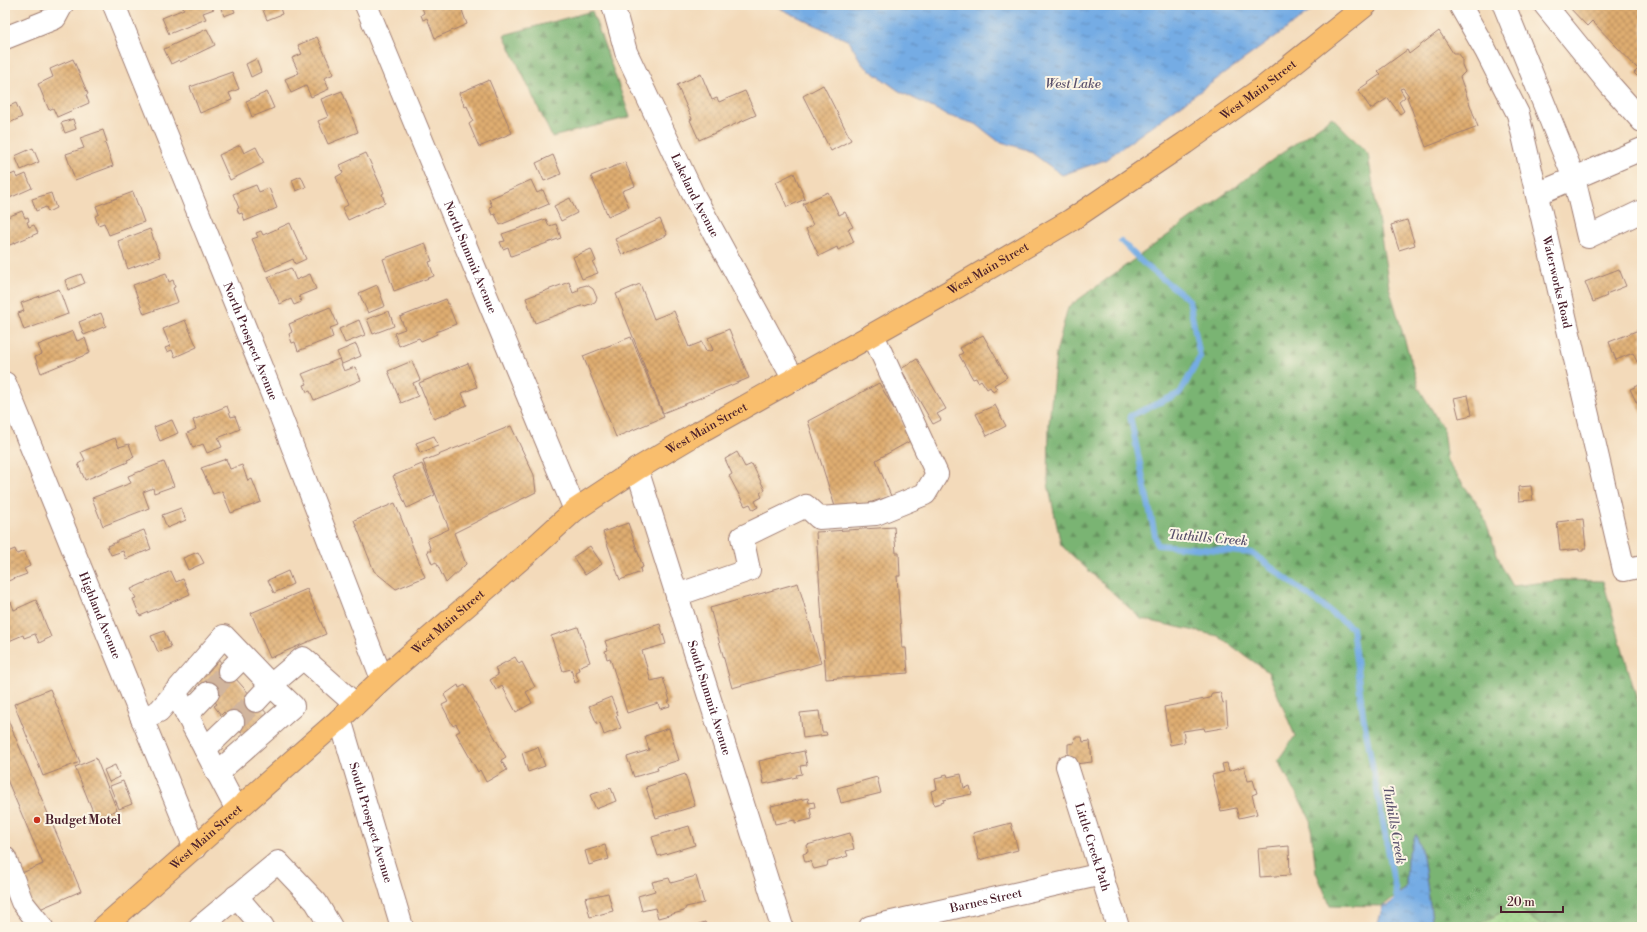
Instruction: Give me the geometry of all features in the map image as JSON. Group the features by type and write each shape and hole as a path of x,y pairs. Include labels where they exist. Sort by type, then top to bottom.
{"main road":[{"name":"West Main Street","path":"104,927 340,719 382,679 529,552 575,510 637,469 873,335 1077,216 1185,143 1265,86 1366,5"}],"street":[{"path":"5,38 55,18 62,5"},
{"name":"North Prospect Avenue","path":"114,5 276,404 382,679"},
{"name":"North Summit Avenue","path":"366,5 575,510"},
{"name":"Lakeland Avenue","path":"613,5 626,52 693,194 794,380"},
{"name":"Waterworks Road","path":"1460,5 1486,51 1518,114 1537,194 1633,568"},
{"path":"1504,5 1574,178 1588,236 1642,211"},
{"path":"1545,5 1610,85 1642,121"},
{"path":"1537,194 1642,149"},
{"path":"677,595 749,570 742,537 806,506 819,518 876,514 925,494 937,474 873,335"},
{"name":"Highland Avenue","path":"5,383 195,848"},
{"name":"South Summit Avenue","path":"637,469 782,927"},
{"path":"142,719 159,711 224,636 236,664 271,685 293,706 217,773"},
{"path":"256,701 271,685 303,658 355,704"},
{"path":"175,692 237,810"},
{"path":"187,715 208,693"},
{"name":"South Prospect Avenue","path":"340,719 402,927"},
{"path":"205,749 233,722"},
{"name":"Little Creek Path","path":"1067,766 1118,927"},
{"path":"5,858 22,902 42,927"},
{"path":"200,927 278,862 316,902 331,927"},
{"name":"Barnes Street","path":"870,927 1102,874"},
{"path":"236,896 263,927"}],"green space":[{"path":"592,11 630,117 552,137 504,35"},
{"path":"1332,117 1368,154 1389,287 1419,388 1443,429 1447,462 1481,509 1501,565 1513,586 1561,580 1603,581 1642,717 1642,927 1543,927 1514,905 1474,927 1433,927 1423,856 1416,835 1407,858 1406,887 1383,906 1330,905 1316,872 1310,819 1278,760 1295,736 1268,672 1218,636 1141,619 1061,545 1048,484 1049,424 1056,353 1068,307"},
{"path":"1514,905 1543,927 1474,927"}],"water":[{"name":"West Lake","path":"773,5 1319,5 1105,160 1062,175 1028,150 998,141 976,124 949,116 899,91 863,65 849,41"},
{"path":"1416,834 1423,856 1433,927 1377,927 1383,906 1388,906 1406,887 1407,858"}],"building":[{"path":"182,5 212,5 214,9 203,13 206,19 169,34 162,18 184,9"},
{"path":"232,5 235,12 224,16 220,6"},
{"path":"261,5 279,5 282,14 267,20"},
{"path":"421,5 460,5 467,24 435,38 427,18 423,20 421,15 424,13"},
{"path":"1567,5 1642,5 1642,77 1640,79 1634,73 1638,69 1592,21 1587,26"},
{"path":"207,29 215,45 180,62 179,60 171,64 164,49"},
{"path":"1439,31 1453,53 1458,53 1462,58 1462,65 1465,72 1460,77 1478,127 1426,147 1407,97 1409,96 1403,88 1400,89 1405,97 1399,102 1404,111 1400,114 1388,98 1371,109 1358,90 1381,74 1378,71 1407,50 1409,54"},
{"path":"317,37 334,74 324,78 329,89 311,97 306,86 291,93 285,79 299,73 292,58 302,54 298,45"},
{"path":"73,59 88,94 86,95 89,103 57,117 53,108 49,110 38,84 53,77 50,69"},
{"path":"256,59 261,72 251,77 246,64"},
{"path":"232,72 239,89 229,93 232,100 200,113 190,87"},
{"path":"701,74 712,100 717,98 719,102 745,91 756,115 699,140 690,120 692,119 677,85"},
{"path":"489,80 512,133 479,147 469,124 473,121 467,106 465,107 459,93"},
{"path":"823,85 851,140 831,151 803,96"},
{"path":"342,91 358,132 328,144 318,121 328,117 321,99"},
{"path":"267,92 274,108 252,117 246,101"},
{"path":"16,103 22,117 5,125 5,108"},
{"path":"73,119 76,129 65,133 61,123"},
{"path":"103,130 107,142 105,143 113,166 75,180 66,154 84,148 80,138"},
{"path":"240,145 244,153 256,147 264,163 230,180 219,155"},
{"path":"33,148 39,162 21,170 15,156"},
{"path":"366,153 384,193 382,194 385,203 348,220 342,208 348,205 336,177 343,173 340,165"},
{"path":"553,155 561,174 544,181 536,163"},
{"path":"625,162 635,186 622,191 629,207 608,216 591,176"},
{"path":"5,168 8,176 15,173 17,178 26,174 32,188 5,200"},
{"path":"794,173 805,199 787,207 776,182"},
{"path":"301,176 306,187 296,191 292,180"},
{"path":"531,180 537,193 543,190 549,204 500,225 495,214 492,215 489,207 492,206 489,199"},
{"path":"256,185 259,192 269,188 277,208 245,221 242,213 239,214 237,209 239,208 233,194"},
{"path":"133,192 144,222 109,235 104,223 98,225 95,216 99,214 96,206"},
{"path":"828,192 839,215 845,212 853,227 848,229 854,242 838,250 837,247 819,256 806,229 813,225 803,204"},
{"path":"51,193 56,208 48,212 46,207 36,211 32,199"},
{"path":"570,198 577,213 561,221 554,206"},
{"path":"22,211 25,218 28,217 29,221 27,222 29,227 34,225 38,233 5,247 5,218"},
{"path":"546,219 549,226 556,224 561,238 511,256 508,247 503,249 500,242 505,241 502,234"},
{"path":"660,219 667,235 622,255 615,239"},
{"path":"1407,220 1415,245 1399,250 1391,225"},
{"path":"290,223 306,259 295,264 293,259 266,271 252,239 258,237 256,233 261,231 263,235"},
{"path":"150,229 160,257 128,269 118,241"},
{"path":"425,243 432,261 429,262 434,276 394,291 383,259"},
{"path":"591,249 596,261 593,263 598,273 582,279 573,257"},
{"path":"291,268 296,280 310,274 316,289 299,296 301,302 294,305 291,299 280,304 268,277"},
{"path":"1619,269 1626,286 1606,294 1607,296 1593,302 1585,282"},
{"path":"166,273 169,282 173,280 175,287 173,288 178,302 144,314 133,285"},
{"path":"81,274 85,283 68,290 65,280"},
{"path":"569,282 573,293 578,291 579,287 587,285 593,289 597,298 595,302 535,323 526,298"},
{"path":"640,284 654,319 674,311 689,347 702,342 706,352 713,350 708,338 729,329 749,378 663,413 616,294"},
{"path":"377,285 385,306 368,313 359,293"},
{"path":"59,289 68,314 24,330 18,313 24,311 21,303"},
{"path":"446,299 456,324 436,332 437,334 421,341 419,338 399,346 394,333 405,329 400,317"},
{"path":"330,307 338,325 330,328 333,337 298,351 295,342 292,343 289,334 292,332 289,324"},
{"path":"389,311 394,326 373,334 367,319"},
{"path":"101,313 106,326 84,335 79,322"},
{"path":"185,320 197,347 175,357 172,350 167,352 165,348 170,346 163,329"},
{"path":"359,320 365,335 345,343 339,329"},
{"path":"1641,329 1642,360 1637,362 1633,353 1616,360 1609,342"},
{"path":"73,331 77,341 85,338 90,353 41,373 35,357 42,354 38,345"},
{"path":"983,335 1007,377 994,385 997,389 993,392 990,387 987,389 981,380 978,382 976,378 973,379 959,355 963,353 960,348"},
{"path":"631,337 664,417 616,437 583,356"},
{"path":"356,344 361,356 342,364 337,352"},
{"path":"339,359 344,371 355,367 361,380 314,400 310,391 307,392 304,385 307,384 302,374"},
{"path":"917,359 946,409 937,414 941,420 933,424 901,369"},
{"path":"412,361 420,380 413,383 418,396 401,403 388,371"},
{"path":"468,363 477,387 462,393 467,405 434,419 419,383"},
{"path":"879,383 912,440 876,460 891,496 837,513 808,421"},
{"path":"1642,384 1642,414 1630,389"},
{"path":"1468,395 1472,415 1459,418 1454,398"},
{"path":"995,405 1006,426 987,436 976,414"},
{"path":"227,406 231,417 235,416 240,429 218,438 222,447 207,453 203,444 193,448 187,433 196,429 193,420"},
{"path":"172,420 178,433 160,441 154,427"},
{"path":"511,426 534,475 536,492 454,533 466,564 446,583 436,562 432,564 427,551 431,551 427,539 449,529 423,461"},
{"path":"434,436 438,446 420,453 416,443"},
{"path":"115,438 119,447 129,444 134,457 127,460 128,462 85,480 78,464 85,460 81,452"},
{"path":"737,452 745,467 752,464 765,490 760,493 762,497 755,501 758,507 753,510 750,504 745,506 729,476 732,474 725,459"},
{"path":"226,459 230,469 242,465 248,481 252,479 261,502 231,513 222,491 213,494 201,468"},
{"path":"164,462 174,486 154,493 153,488 143,492 149,508 103,526 92,498 131,483 128,476"},
{"path":"422,464 435,495 407,508 393,476"},
{"path":"1531,486 1533,500 1519,501 1518,487"},
{"path":"395,503 425,577 396,589 374,571 354,520"},
{"path":"181,508 186,520 167,528 162,515"},
{"path":"1583,519 1586,548 1583,548 1583,551 1579,551 1579,549 1560,551 1557,522"},
{"path":"628,523 643,567 640,569 641,572 620,580 603,532"},
{"path":"894,527 896,553 899,553 900,576 897,576 902,648 906,648 908,673 826,679 816,532"},
{"path":"144,530 151,549 126,559 123,551 111,555 107,546 117,542 117,540"},
{"path":"590,546 602,564 585,575 573,557"},
{"path":"15,549 17,554 24,551 30,566 24,569 27,574 5,582 5,553"},
{"path":"198,552 204,563 188,570 183,558"},
{"path":"171,571 176,582 183,579 190,594 140,616 133,599 136,598 131,589"},
{"path":"288,571 293,584 274,593 268,580"},
{"path":"798,583 821,663 732,688 710,608"},
{"path":"307,589 326,634 270,658 251,613"},
{"path":"36,600 51,637 39,643 35,634 24,638 23,635 9,641 5,630 5,626 8,625 5,617 5,605 11,602 14,610"},
{"path":"660,624 666,644 642,651 651,681 663,678 670,701 668,701 670,706 660,709 658,703 627,713 610,658 607,659 605,651 608,650 605,641"},
{"path":"578,627 590,662 578,667 579,670 575,672 579,681 575,683 571,669 563,671 551,636"},
{"path":"164,631 171,647 158,652 151,636"},
{"path":"515,657 519,664 522,662 535,687 526,692 532,703 516,712 502,686 496,690 490,680 498,675 495,668"},
{"path":"217,658 270,717 247,738 224,712 221,715 214,706 217,704 194,678"},
{"path":"458,685 459,688 465,685 506,757 501,760 507,770 486,782 480,770 478,772 456,733 460,731 456,724 453,726 442,705 448,702 444,695"},
{"path":"50,689 80,762 43,776 14,704"},
{"path":"1220,692 1223,703 1226,702 1228,727 1205,731 1204,728 1183,731 1185,742 1170,745 1164,707 1210,698 1212,693"},
{"path":"611,697 621,728 604,735 600,723 597,724 589,706"},
{"path":"819,711 822,732 826,732 827,735 803,738 800,713"},
{"name":"Budget Motel","path":"5,713 81,891 33,912 17,875 43,864 5,775"},
{"path":"669,728 679,760 657,767 658,770 634,777 627,757 649,750 645,736"},
{"path":"1075,737 1082,737 1083,742 1090,741 1092,762 1075,764 1068,757 1068,744 1074,743"},
{"path":"538,747 545,766 528,772 522,753"},
{"path":"804,751 807,765 800,766 802,774 796,775 797,777 764,784 759,761"},
{"path":"96,758 117,810 96,819 75,767"},
{"path":"1227,763 1229,771 1244,766 1248,781 1253,780 1257,793 1252,795 1257,814 1239,818 1236,808 1221,811 1212,775 1224,772 1222,764"},
{"path":"115,765 120,777 109,782 104,770"},
{"path":"685,774 695,806 656,818 646,787"},
{"path":"947,774 948,777 961,774 964,788 970,786 972,794 943,800 944,802 934,805 931,791 937,789 935,779 944,777 943,775"},
{"path":"877,777 881,793 841,803 837,788"},
{"path":"123,781 132,804 119,809 110,786"},
{"path":"611,788 616,801 596,809 590,795"},
{"path":"808,798 809,803 814,802 815,807 810,808 812,819 795,823 795,820 775,824 771,806"},
{"path":"1011,823 1018,850 979,860 973,833"},
{"path":"689,826 695,845 658,856 652,837"},
{"path":"850,833 854,849 846,851 848,856 828,862 827,866 814,869 810,861 805,862 803,854 808,852 807,845"},
{"path":"605,845 609,859 589,865 585,851"},
{"path":"1289,846 1290,875 1260,877 1258,849"},
{"path":"696,876 704,903 686,907 684,911 658,918 655,908 642,911 638,896 655,891 652,882 669,878 671,883"},
{"path":"608,893 613,911 590,917 585,898"},
{"path":"705,922 707,927 690,927"}],"waterway":[{"name":"Tuthills Creek","path":"1121,241 1143,263 1189,300 1200,357 1180,393 1130,416 1157,545 1252,553 1352,628 1363,715 1397,898 1395,904"}],"tunnel":[{"path":"208,693 229,671"},
{"path":"233,722 256,701"}],"place":[{"name":"Budget Motel","path":"37,820"}]}
